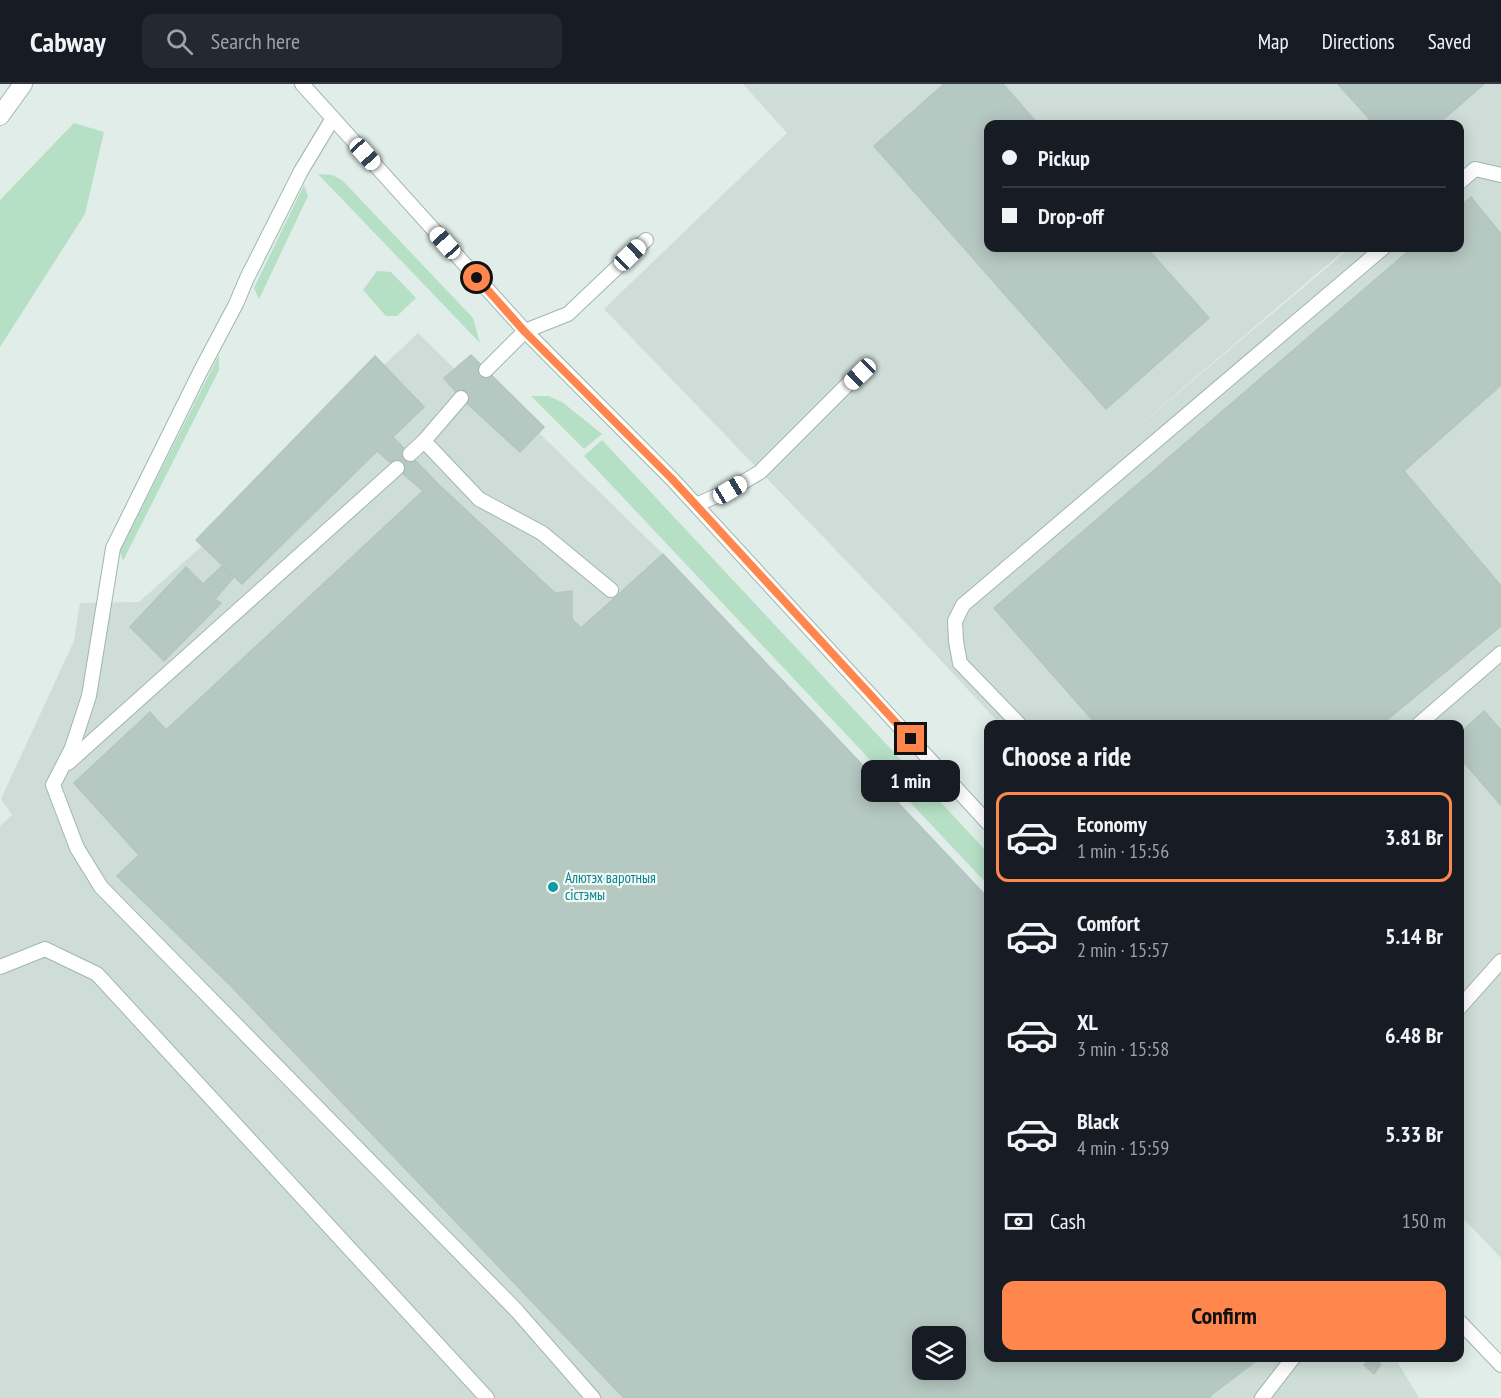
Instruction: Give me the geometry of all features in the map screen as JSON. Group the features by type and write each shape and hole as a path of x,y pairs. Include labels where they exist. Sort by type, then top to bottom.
{"main road":[{"path":"0,116 23,84"}],"lane":[{"path":"302,84 525,332 672,479 984,819"},
{"path":"333,118 301,171 113,548 89,696 72,748 53,784 77,848 101,887 517,1311 593,1398"},
{"path":"1464,179 1475,169 1501,175"},
{"path":"486,370 525,332 568,314 646,240"},
{"path":"1015,720 960,663 955,621 963,605 1378,252"},
{"path":"696,505 730,490 760,472 860,374"},
{"path":"410,454 461,398"},
{"path":"424,441 479,499 542,533 610,590"},
{"path":"61,770 397,468"},
{"path":"1424,720 1501,653"},
{"path":"0,967 45,949 98,974 487,1398"},
{"path":"1464,1002 1501,961"},
{"path":"1464,1326 1501,1365"},
{"path":"1262,1398 1290,1362"}],"shaded area":[{"path":"743,84 1501,84 1501,1258 1464,1219 1464,720 996,720 604,309 787,133","holes":["984,120 1464,120 1464,252 1345,252 1093,465 1342,252 984,252"]},
{"name":"Алютэх варотныя сістэмы","path":"418,333 455,369 471,355 544,427 540,434 663,554 984,894 984,1362 1397,1362 1419,1398 0,1398 0,826 12,815 1,799 74,641 80,603 139,602 202,546 196,540 375,356 384,365"}],"green space":[{"path":"74,123 104,132 85,214 0,347 0,200"},
{"path":"318,174 332,175 342,180 473,318 480,343"},
{"path":"304,185 308,196 259,299 254,288"},
{"path":"377,271 391,272 416,298 397,316 386,316 363,290"},
{"path":"219,355 219,370 123,561 120,551"},
{"path":"531,396 548,396 562,402 602,434 584,449"},
{"path":"602,440 984,849 984,881 584,456"}],"building":[{"path":"944,84 1003,84 1034,120 984,120 984,252 1151,252 1209,318 1106,409 874,146"},
{"path":"1338,84 1484,84 1443,120 1370,120"},
{"path":"1471,197 1501,234 1501,385 1404,471 1501,586 1501,626 1387,720 1092,720 994,608 1407,252 1464,252 1464,203"},
{"path":"471,355 544,427 520,452 461,398 444,378"},
{"name":"Алютэх варотныя сістэмы","path":"375,356 424,407 393,437 438,484 555,593 572,591 572,619 581,628 663,554 984,894 984,1362 1255,1362 1210,1396 1211,1398 624,1398 230,985 117,876 139,855 74,783 150,712 166,730 423,491 377,451 242,584 196,540"},
{"path":"222,566 234,577 215,599 221,603 164,661 130,627 186,567 203,584"},
{"path":"1484,711 1501,730 1501,805 1464,763 1464,729"},
{"path":"1367,1362 1381,1364 1374,1374 1364,1365"}],"place":[{"name":"Алютэх варотныя сістэмы","path":"553,887"}],"route":[{"path":"477,278 525,332 672,479 911,739"}]}
